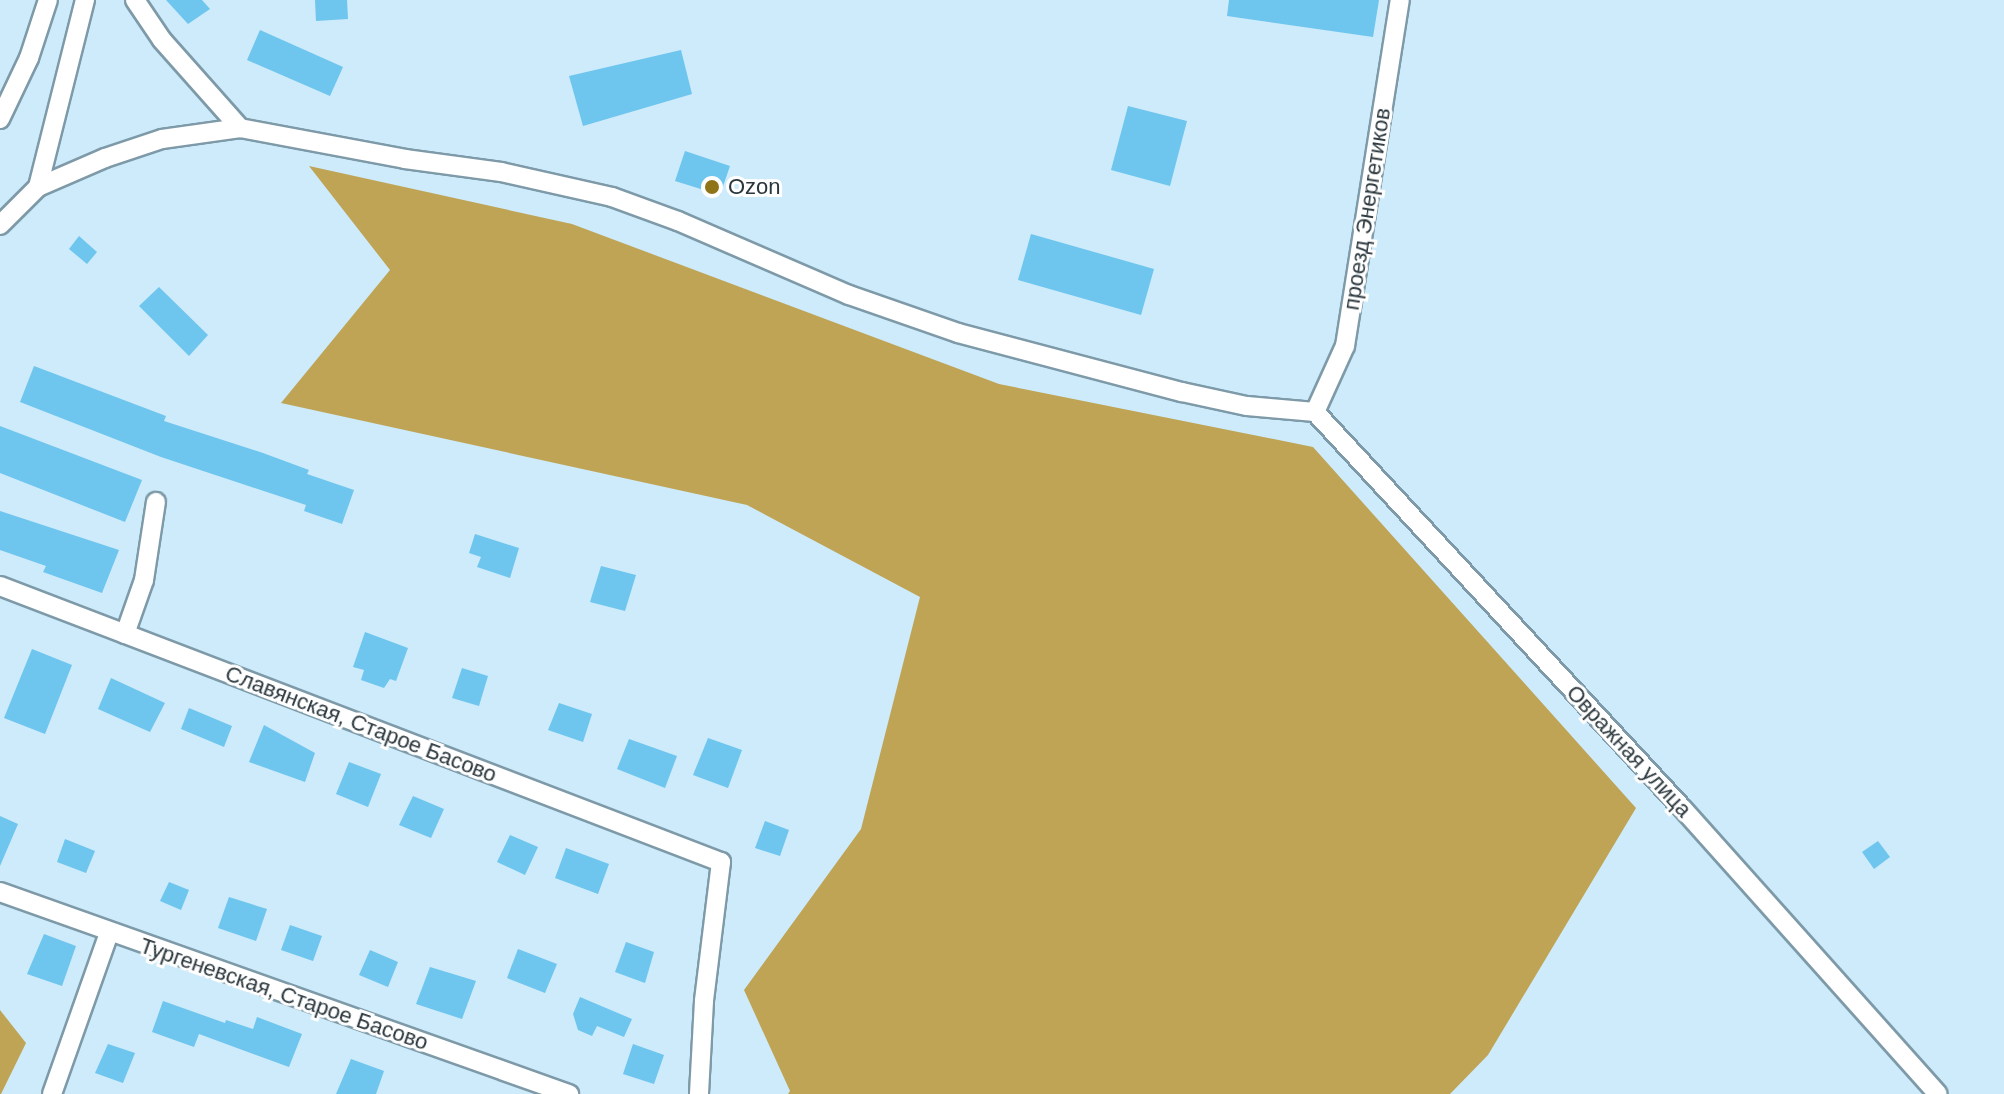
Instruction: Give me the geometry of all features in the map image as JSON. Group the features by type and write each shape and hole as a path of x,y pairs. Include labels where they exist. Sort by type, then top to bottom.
{"street":[{"path":"0,119 29,58 48,0"},
{"path":"38,187 85,0"},
{"path":"135,0 162,40 240,128"},
{"name":"проезд Энергетиков","path":"1315,412 1345,346 1400,0"},
{"path":"0,225 38,187 105,158 162,139 240,128 405,159 501,172 612,197 678,221 849,295 958,333 1182,392 1247,406 1315,412"},
{"name":"Овражная улица","path":"1315,412 1683,809 1938,1094"},
{"path":"125,634 144,580 156,502"},
{"name":"Славянская, Старое Басово","path":"0,586 721,862 704,1001 699,1094"},
{"name":"Тургеневская, Старое Басово","path":"0,892 569,1094"},
{"path":"52,1094 109,933"}],"shaded area":[{"path":"309,166 572,224 999,384 1313,447 1636,808 1488,1055 1450,1094 788,1094 790,1091 744,990 861,829 920,597 747,505 281,403 390,270"},
{"path":"0,1010 26,1043 1,1094 0,1094"}],"building":[{"path":"166,0 202,0 210,9 188,24"},
{"path":"315,0 347,0 348,19 316,21"},
{"path":"1229,0 1379,0 1373,37 1227,16"},
{"path":"260,30 343,67 330,96 247,60"},
{"path":"681,50 692,94 583,126 569,76"},
{"path":"1128,106 1187,121 1170,186 1111,170"},
{"path":"685,151 730,166 720,195 675,181"},
{"path":"1031,234 1154,269 1141,315 1018,280"},
{"path":"79,236 97,252 87,264 69,249"},
{"path":"159,287 208,335 189,356 139,306"},
{"path":"34,366 166,416 164,421 263,453 309,470 307,474 354,490 342,524 304,511 306,505 161,457 20,402"},
{"path":"0,426 142,480 125,522 0,473"},
{"path":"0,511 119,550 102,593 43,572 46,566 0,550"},
{"path":"475,534 519,548 510,578 477,567 481,557 469,553"},
{"path":"601,566 636,575 625,611 590,602"},
{"path":"365,632 408,648 396,681 390,679 384,688 361,680 364,670 353,667"},
{"path":"32,649 72,665 45,734 4,718"},
{"path":"462,668 488,676 479,706 452,698"},
{"path":"111,678 165,703 150,732 98,709"},
{"path":"559,703 592,714 583,742 548,730"},
{"path":"189,708 232,726 224,747 181,729"},
{"path":"264,725 315,753 305,782 249,762"},
{"path":"708,738 742,750 728,788 693,775"},
{"path":"629,739 677,756 665,788 617,769"},
{"path":"349,762 381,774 368,807 336,794"},
{"path":"413,796 444,809 431,838 399,825"},
{"path":"0,816 18,824 0,866"},
{"path":"765,821 789,830 780,856 755,848"},
{"path":"510,835 538,847 525,875 497,862"},
{"path":"65,839 95,851 86,873 57,862"},
{"path":"1878,841 1890,857 1874,869 1862,852"},
{"path":"566,848 609,864 598,894 555,878"},
{"path":"169,882 189,890 181,910 160,901"},
{"path":"229,897 267,909 256,941 218,928"},
{"path":"290,925 322,936 313,961 281,950"},
{"path":"44,934 76,946 62,986 27,974"},
{"path":"626,942 654,952 645,983 615,972"},
{"path":"518,949 557,964 545,993 507,978"},
{"path":"370,950 398,962 388,987 359,975"},
{"path":"430,967 476,981 462,1019 416,1004"},
{"path":"580,997 632,1019 624,1037 597,1026 592,1036 578,1030 573,1014"},
{"path":"163,1001 225,1023 226,1020 253,1029 257,1017 302,1034 289,1067 199,1034 194,1047 152,1032"},
{"path":"108,1044 135,1053 123,1083 95,1073"},
{"path":"633,1044 664,1055 654,1084 623,1074"},
{"path":"351,1059 384,1071 376,1094 336,1094"}],"place":[{"name":"Ozon","path":"712,187"}]}
